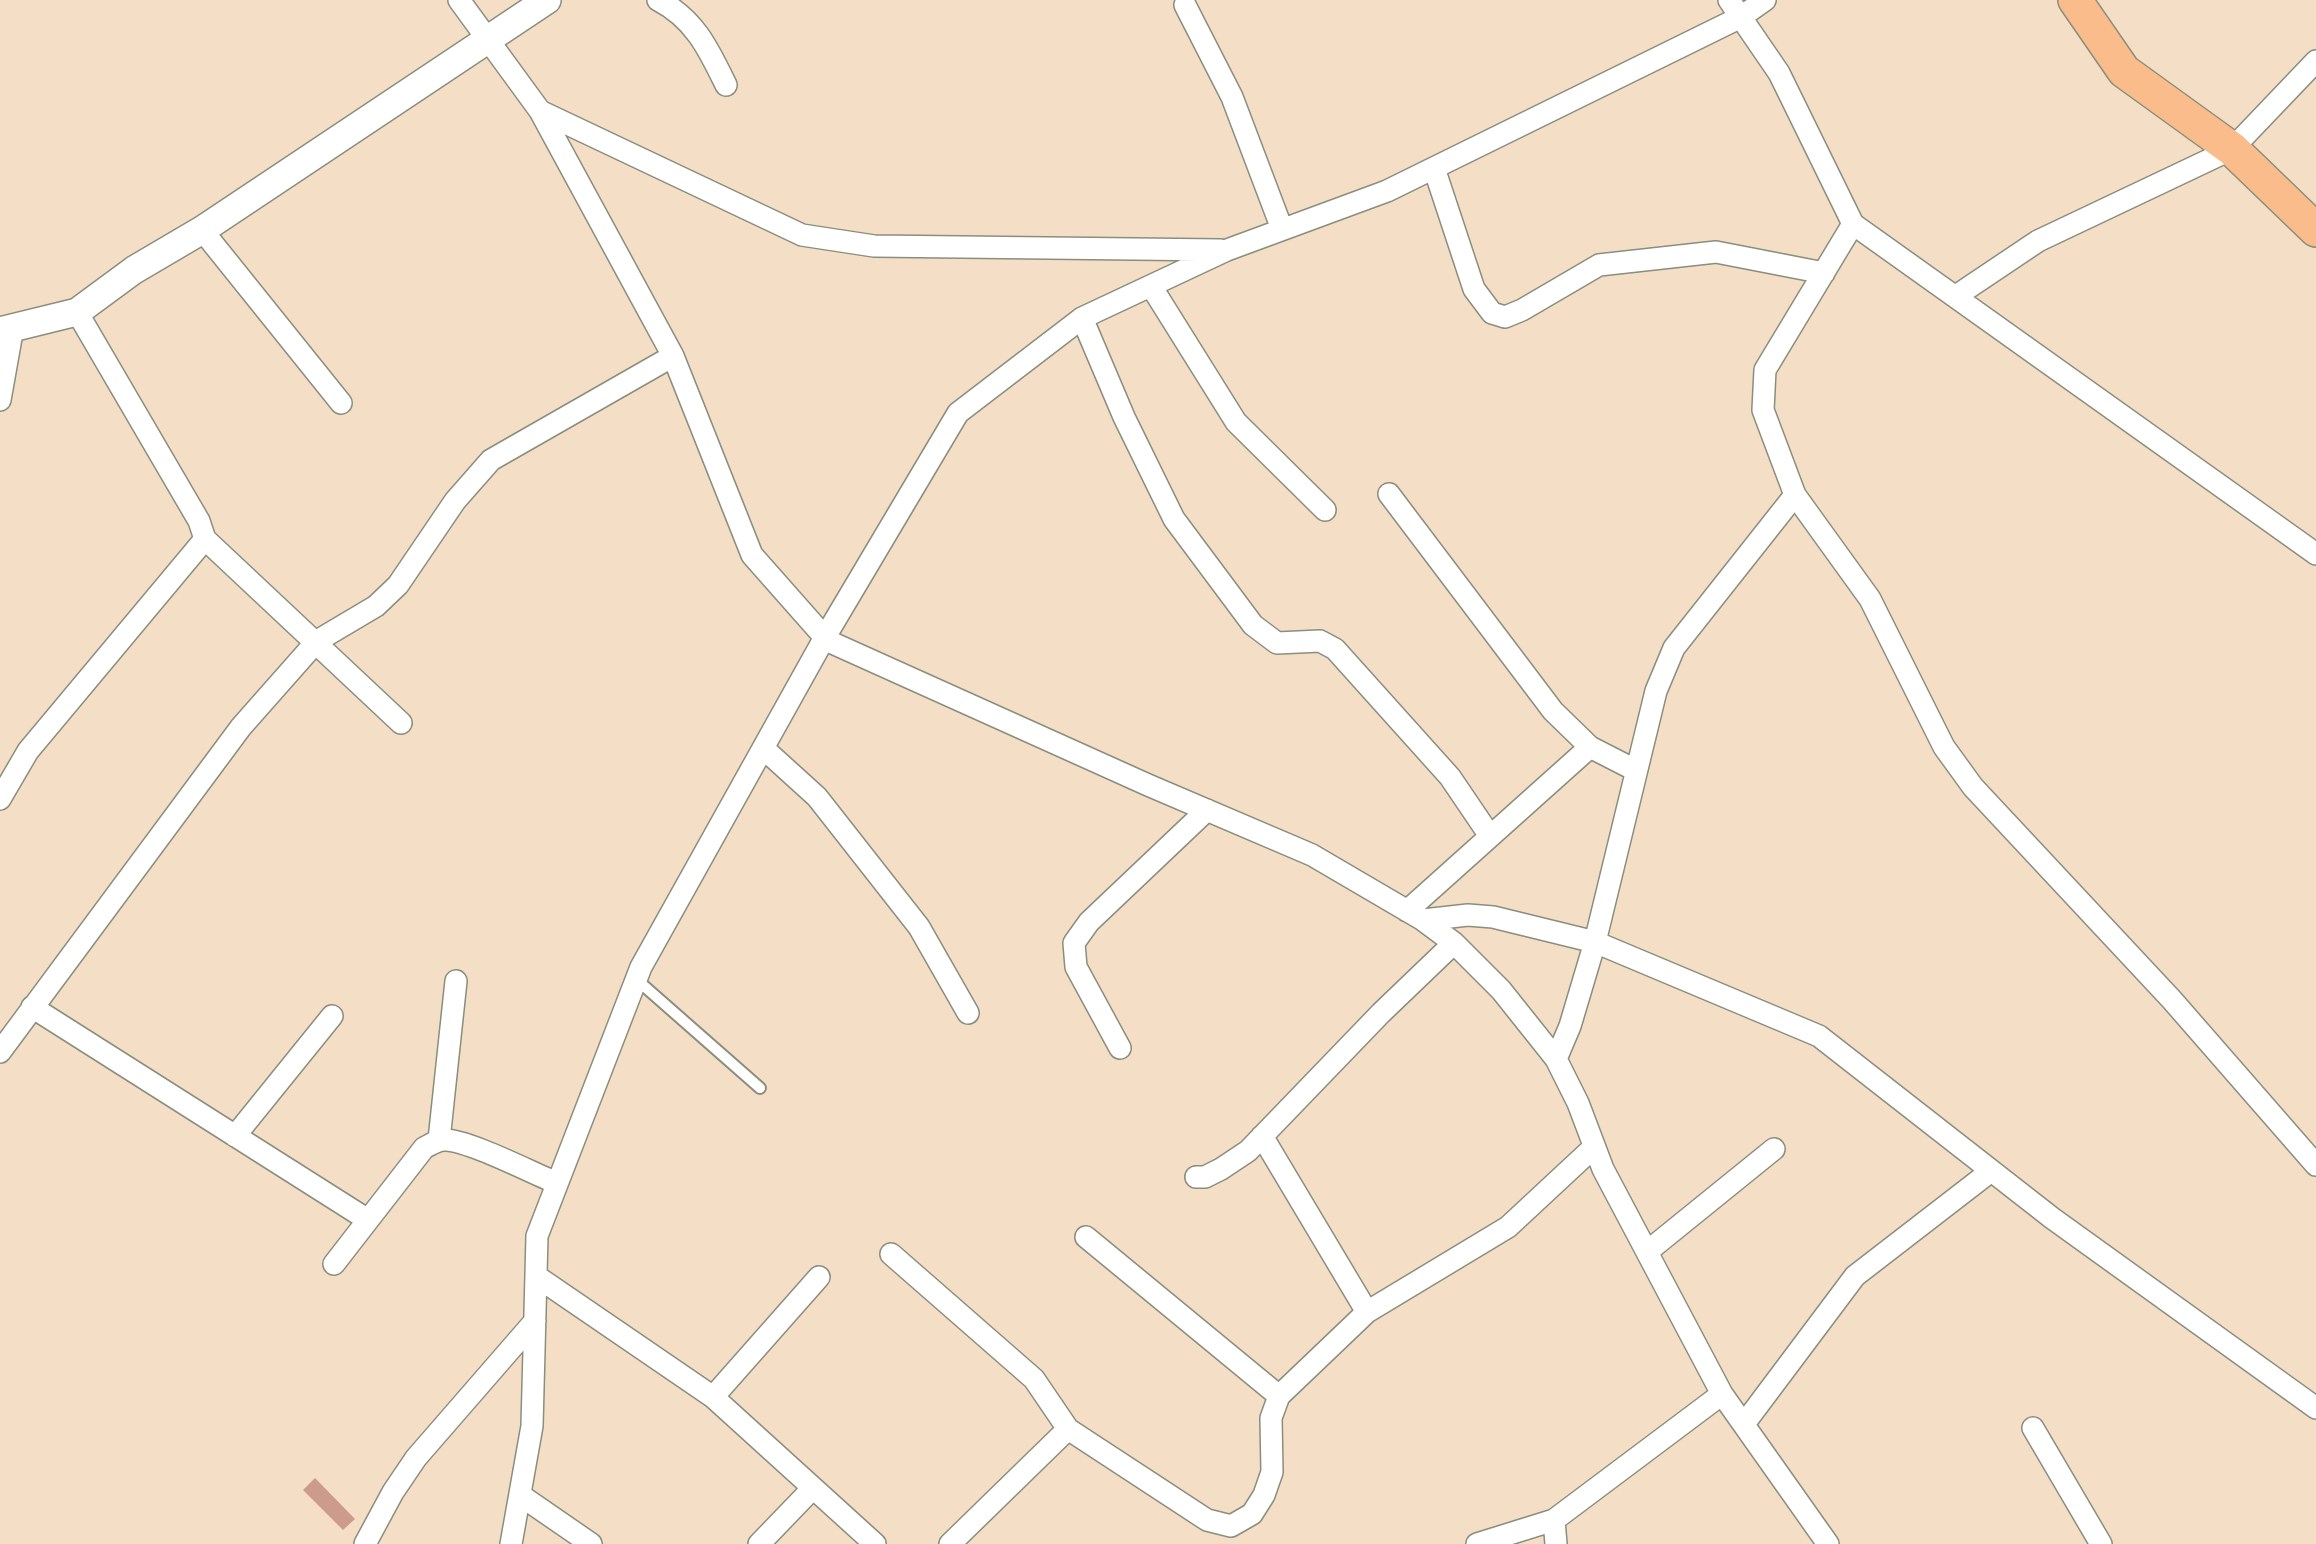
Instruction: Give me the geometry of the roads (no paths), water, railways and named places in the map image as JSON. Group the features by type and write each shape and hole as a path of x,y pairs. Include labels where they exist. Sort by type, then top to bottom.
{"highway":[{"path":"2075,0 2124,71 2232,149 2316,230"}],"street":[{"path":"459,0 540,111 673,356 752,555 825,637 1207,810 1312,855 1415,915 1454,943 1501,990 1556,1059 1578,1103 1594,1148 1722,1394 1828,1544"},
{"path":"0,400 7,329 77,312 134,270 202,230 547,0"},
{"path":"658,0 677,10 703,38 726,86"},
{"path":"512,1544 532,1426 537,1236 636,979 825,637 958,413 1082,318 1227,250 1387,191 1735,9 1765,0"},
{"path":"1185,5 1232,97 1282,229"},
{"path":"1735,9 1779,73 1853,224 2316,554"},
{"path":"1956,296 2038,241 2232,149 2316,61"},
{"path":"540,111 802,236 874,246 1227,250"},
{"path":"1434,168 1474,289 1492,313 1505,317 1522,310 1599,265 1716,252 1824,273"},
{"path":"1853,224 1765,370 1764,410 1795,495 1870,599 1944,747 1973,787 2172,1000 2316,1165"},
{"path":"202,230 341,403"},
{"path":"1151,285 1236,422 1325,510"},
{"path":"77,312 199,521 205,539 318,641 401,723"},
{"path":"1082,318 1124,417 1174,519 1253,625 1277,643 1320,641 1335,649 1450,777 1490,836"},
{"path":"0,1052 241,728 318,641 376,606 398,585 455,501 491,460 673,356"},
{"path":"1389,494 1553,711 1590,747 1635,770"},
{"path":"1556,1059 1570,1026 1595,942 1656,691 1674,648 1795,495"},
{"path":"0,799 28,751 205,539"},
{"path":"1415,915 1490,836 1590,747"},
{"path":"763,748 817,797 919,927 968,1013"},
{"path":"1120,1048 1076,967 1074,943 1089,922 1207,810"},
{"path":"1415,915 1493,917 1595,942 1819,1036 2052,1218 2316,1408"},
{"path":"1196,1177 1205,1177 1221,1169 1248,1151 1381,1013 1454,943"},
{"path":"439,1140 456,981"},
{"path":"32,1007 368,1220"},
{"path":"236,1136 332,1016"},
{"path":"1263,1136 1367,1312"},
{"path":"334,1264 424,1148 439,1140 449,1140 465,1145 558,1183"},
{"path":"891,1254 1034,1379 1068,1429 1207,1520 1231,1526 1252,1514 1264,1495 1272,1472 1271,1418 1280,1396 1367,1312 1508,1227 1594,1148"},
{"path":"1648,1251 1774,1149"},
{"path":"1744,1424 1855,1276 1991,1171"},
{"path":"1086,1237 1280,1396"},
{"path":"536,1276 713,1397 875,1544"},
{"path":"713,1397 819,1277"},
{"path":"365,1544 393,1492 416,1458 535,1321"},
{"path":"1477,1544 1554,1520 1722,1394"},
{"path":"2033,1428 2101,1544"},
{"path":"950,1544 1068,1429"},
{"path":"759,1544 813,1488"},
{"path":"520,1495 591,1544"},
{"path":"1554,1520 1556,1544"}],"lane":[{"path":"636,979 760,1088"}]}
